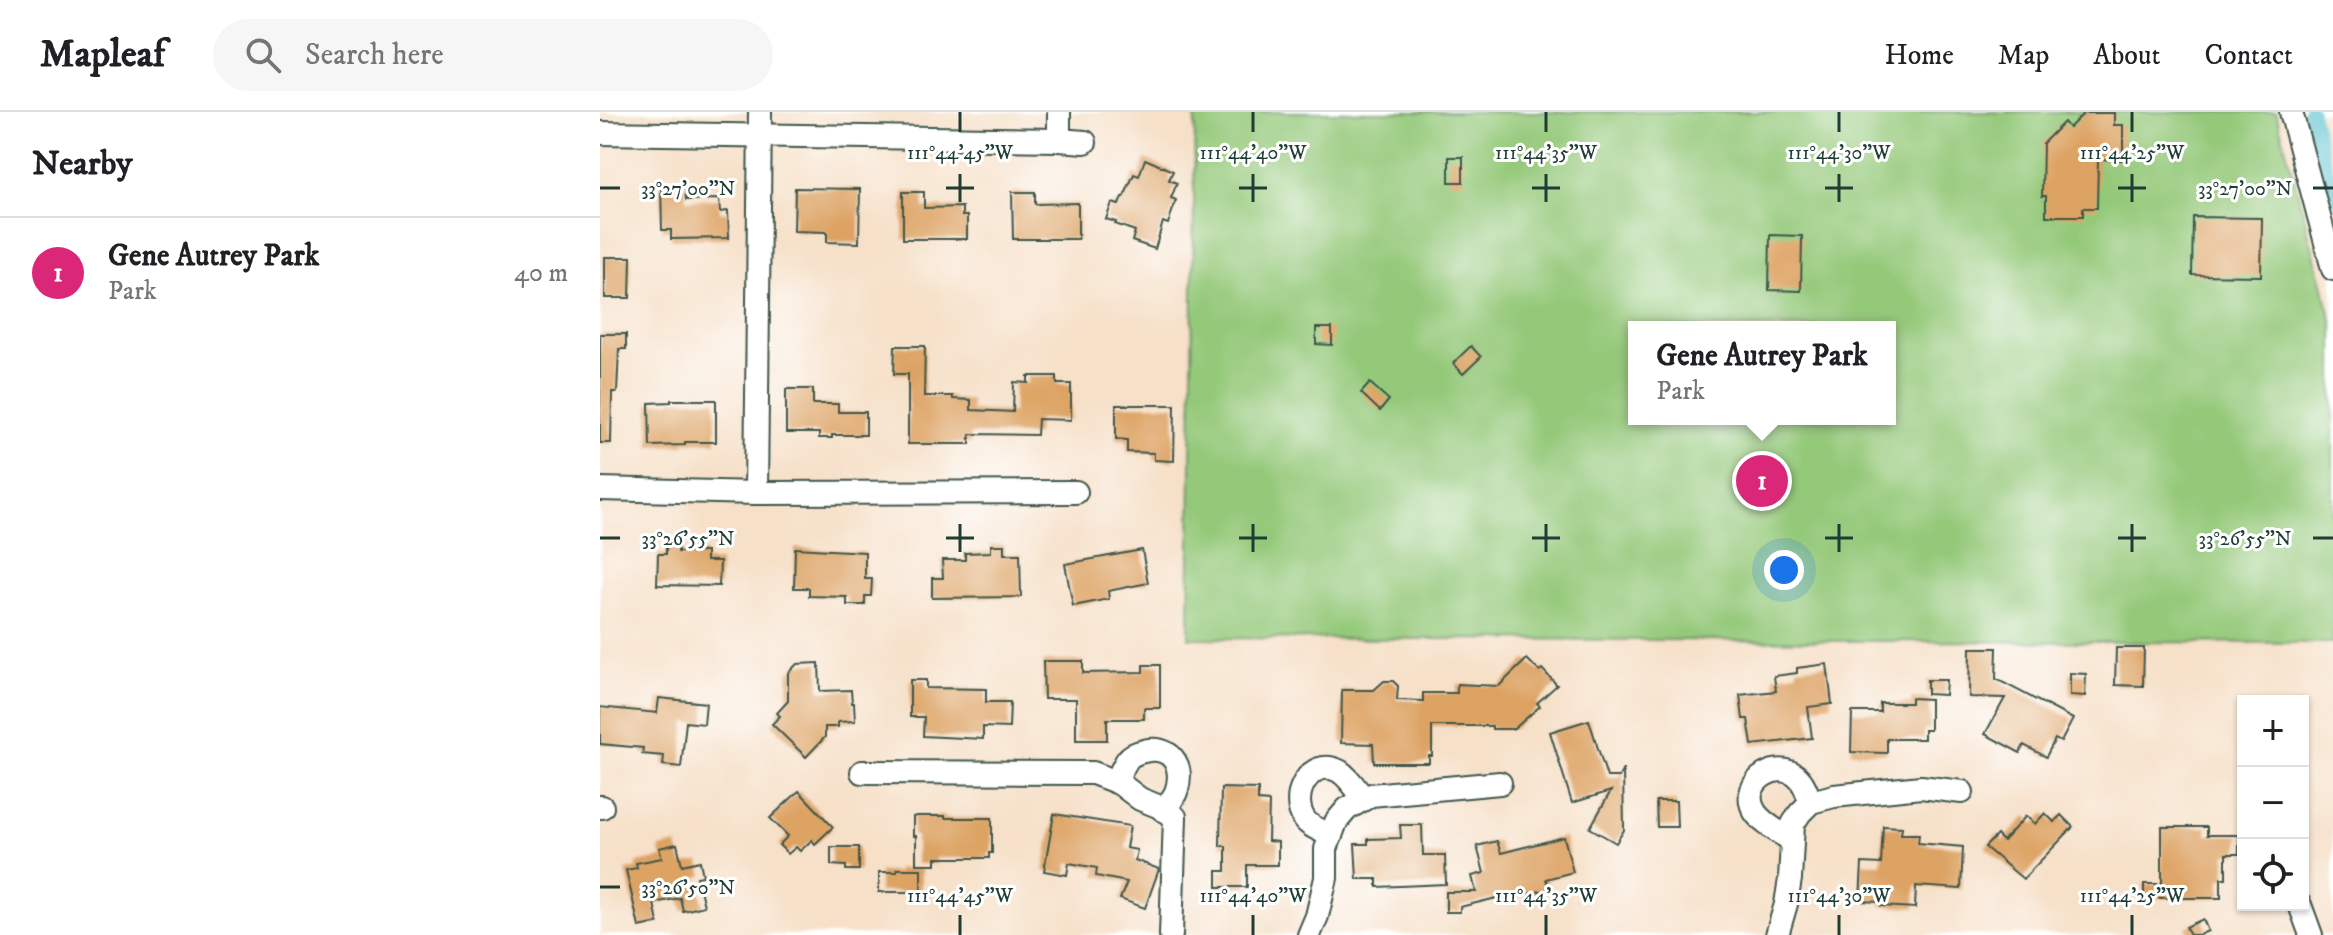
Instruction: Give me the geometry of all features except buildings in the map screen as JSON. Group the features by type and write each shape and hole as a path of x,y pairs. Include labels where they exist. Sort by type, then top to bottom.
{"street":[{"path":"756,493 760,112"},
{"path":"1059,112 1059,140"},
{"path":"2291,112 2333,269"},
{"path":"600,133 1085,142"},
{"path":"600,489 756,493 1076,492"},
{"path":"1116,782 1128,758 1137,753 1159,749 1170,754 1177,764 1177,790 1163,810"},
{"path":"1331,836 1306,822 1301,813 1299,791 1304,780 1315,770 1330,768 1341,772 1364,799"},
{"path":"1791,840 1757,816 1751,804 1751,792 1756,782 1767,772 1782,769 1793,773 1803,782 1811,802"},
{"path":"862,772 1093,773 1116,782 1175,817 1171,935"},
{"path":"1309,935 1326,878 1326,849 1336,822 1347,809 1371,795 1500,783"},
{"path":"1777,935 1790,879 1793,824 1811,802 1834,796 1921,787 1962,792"},
{"path":"2302,911 2311,935"}],"green space":[{"path":"1195,112 2276,112 2333,324 2333,643 1189,638"}],"waterway":[{"path":"2310,112 2333,197"}],"place":[{"name":"Gene Autrey Park","path":"1762,481"}]}
